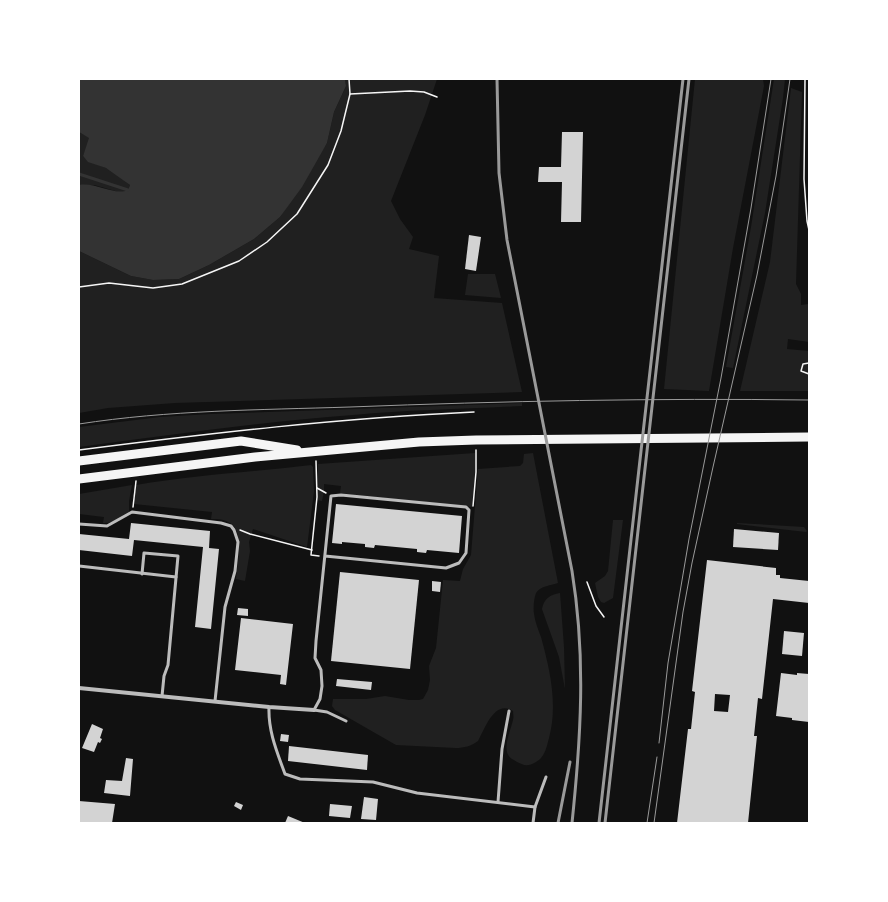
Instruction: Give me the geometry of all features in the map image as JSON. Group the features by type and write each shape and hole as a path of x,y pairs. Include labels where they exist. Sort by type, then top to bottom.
{"main road":[{"path":"79,479 308,452 419,442 809,437"},
{"path":"79,461 241,440 308,452"}],"street":[{"path":"79,688 269,707 314,710"}],"lane":[{"path":"325,556 446,568 459,563 466,553 469,510 466,507 341,495 331,496 325,556 315,658 321,670 322,686 320,699 314,710 327,712 346,721"},
{"path":"79,524 107,526 132,512 221,522 231,526 238,542 235,571 224,607 215,701"},
{"path":"142,574 144,553 178,556 168,665 164,676 162,696"},
{"path":"79,566 176,577"},
{"path":"269,707 269,716 274,744 285,774 300,778 373,782 417,793 535,807"},
{"path":"498,802 502,749 509,711"},
{"path":"534,823 535,807 546,777"}],"path":[{"path":"79,287 109,283 153,288 182,284 239,261 267,242 297,214 328,165 341,131 350,94 349,79"},
{"path":"804,79 804,179 809,230"},
{"path":"350,94 410,91 424,92 437,97"},
{"path":"809,363 803,364 801,371 809,374"},
{"path":"79,450 217,432 332,421 474,412"},
{"path":"469,510 473,507 476,472 476,448"},
{"path":"316,460 317,488 311,555 325,556"},
{"path":"134,498 136,481"},
{"path":"317,488 331,496"},
{"path":"250,534 312,550"},
{"path":"587,582 596,606 604,617"}],"shaded area":[{"path":"79,79 345,79 346,86 334,112 327,143 302,187 280,217 254,239 209,265 179,279 153,280 131,276 79,251 79,185 92,185 111,190 123,191 128,190 130,185 106,168 88,162 83,156 89,138 79,132"},
{"path":"345,79 437,79 425,115 391,201 400,219 413,237 409,249 439,256 434,298 502,303 522,392 175,403 108,408 79,413 79,251 131,276 153,280 179,279 209,265 254,239 280,217 327,143 334,112 346,86"},
{"path":"695,79 763,79 764,86 733,248 709,391 664,389"},
{"path":"774,79 785,79 765,213 733,368 726,367 751,227"},
{"path":"791,88 802,92 796,284 801,294 801,305 809,304 809,342 788,339 787,349 809,351 809,391 740,391 770,262"},
{"path":"79,132 90,138 83,156 91,162 106,168 119,176 130,185 128,190 122,193 94,185 79,185"},
{"path":"468,274 495,274 501,298 465,295"},
{"path":"522,403 522,406 395,412 284,421 79,447 79,427 160,417"},
{"path":"475,453 472,507 340,493 341,486 324,484 322,501 317,500 318,464"},
{"path":"533,453 558,583 543,587 538,591 535,595 534,603 534,617 541,637 550,674 553,700 552,725 547,747 541,758 531,764 523,765 509,756 507,751 507,741 513,720 513,711 507,708 501,709 491,717 478,741 462,748 396,745 335,710 332,706 333,699 366,699 385,696 409,700 423,699 428,690 430,680 429,666 436,648 443,580 460,581 463,569 471,555 478,469 520,466 523,463 524,454"},
{"path":"311,465 313,467 314,491 307,547 253,529 249,542 250,551 245,581 236,579 239,541 235,527 230,523 219,519 211,519 212,512 134,504 136,485 202,476"},
{"path":"132,485 129,501 129,512 117,519 103,523 104,517 79,514 79,494"},
{"path":"613,520 623,520 613,598 604,603 601,602 598,597 595,583 605,576 608,571"},
{"path":"737,523 804,527 807,531 806,532"},
{"path":"560,593 565,689 559,657 542,609 544,602 548,598"}],"building":[{"path":"562,132 583,132 581,222 561,222 562,182 538,182 539,167 561,167"},
{"path":"469,235 481,237 476,271 465,269"},
{"path":"336,504 462,516 459,553 427,550 426,553 417,552 417,549 375,545 374,548 365,547 365,544 342,542 342,544 332,543"},
{"path":"131,523 210,531 209,548 219,549 211,629 195,627 203,547 134,540 132,556 79,550 79,534 129,539"},
{"path":"734,529 779,533 778,550 733,547"},
{"path":"707,560 776,568 776,575 780,575 780,578 809,581 809,603 773,599 762,699 758,698 754,736 757,736 748,823 677,823 688,729 691,729 695,692 692,691","holes":["715,694 730,695 728,712 714,711"]},
{"path":"340,572 419,580 410,669 331,661"},
{"path":"432,581 441,582 440,592 432,591"},
{"path":"238,608 248,609 248,616 237,615"},
{"path":"241,618 293,624 286,685 280,684 281,675 235,670"},
{"path":"784,631 804,633 802,656 782,654"},
{"path":"781,673 797,675 797,673 809,674 809,722 776,716"},
{"path":"337,679 372,682 371,690 336,686"},
{"path":"92,724 103,729 100,738 102,739 100,743 98,742 94,752 82,748"},
{"path":"281,734 289,735 288,742 280,741"},
{"path":"289,746 368,755 367,770 288,761"},
{"path":"126,758 133,759 130,796 104,793 106,780 122,781"},
{"path":"364,797 378,799 376,820 361,819"},
{"path":"79,801 115,804 112,823 79,823"},
{"path":"236,802 243,805 241,810 234,806"},
{"path":"330,804 352,806 350,818 329,816"},
{"path":"288,816 305,823 285,823"}],"waterway":[{"path":"79,174 128,190"}],"tram line":[{"path":"659,743 668,663 689,539 721,378 751,208 771,79"},
{"path":"654,823 683,612 713,467 757,275 776,176 790,79"},
{"path":"79,424 113,419 180,413 248,410 580,400 809,400"},
{"path":"647,823 657,757"}],"railway":[{"path":"497,79 499,173 507,240 572,571 576,603 581,666 581,697 578,759 572,823"},
{"path":"599,823 683,79"},
{"path":"605,823 689,79"},
{"path":"558,823 570,762"}]}
